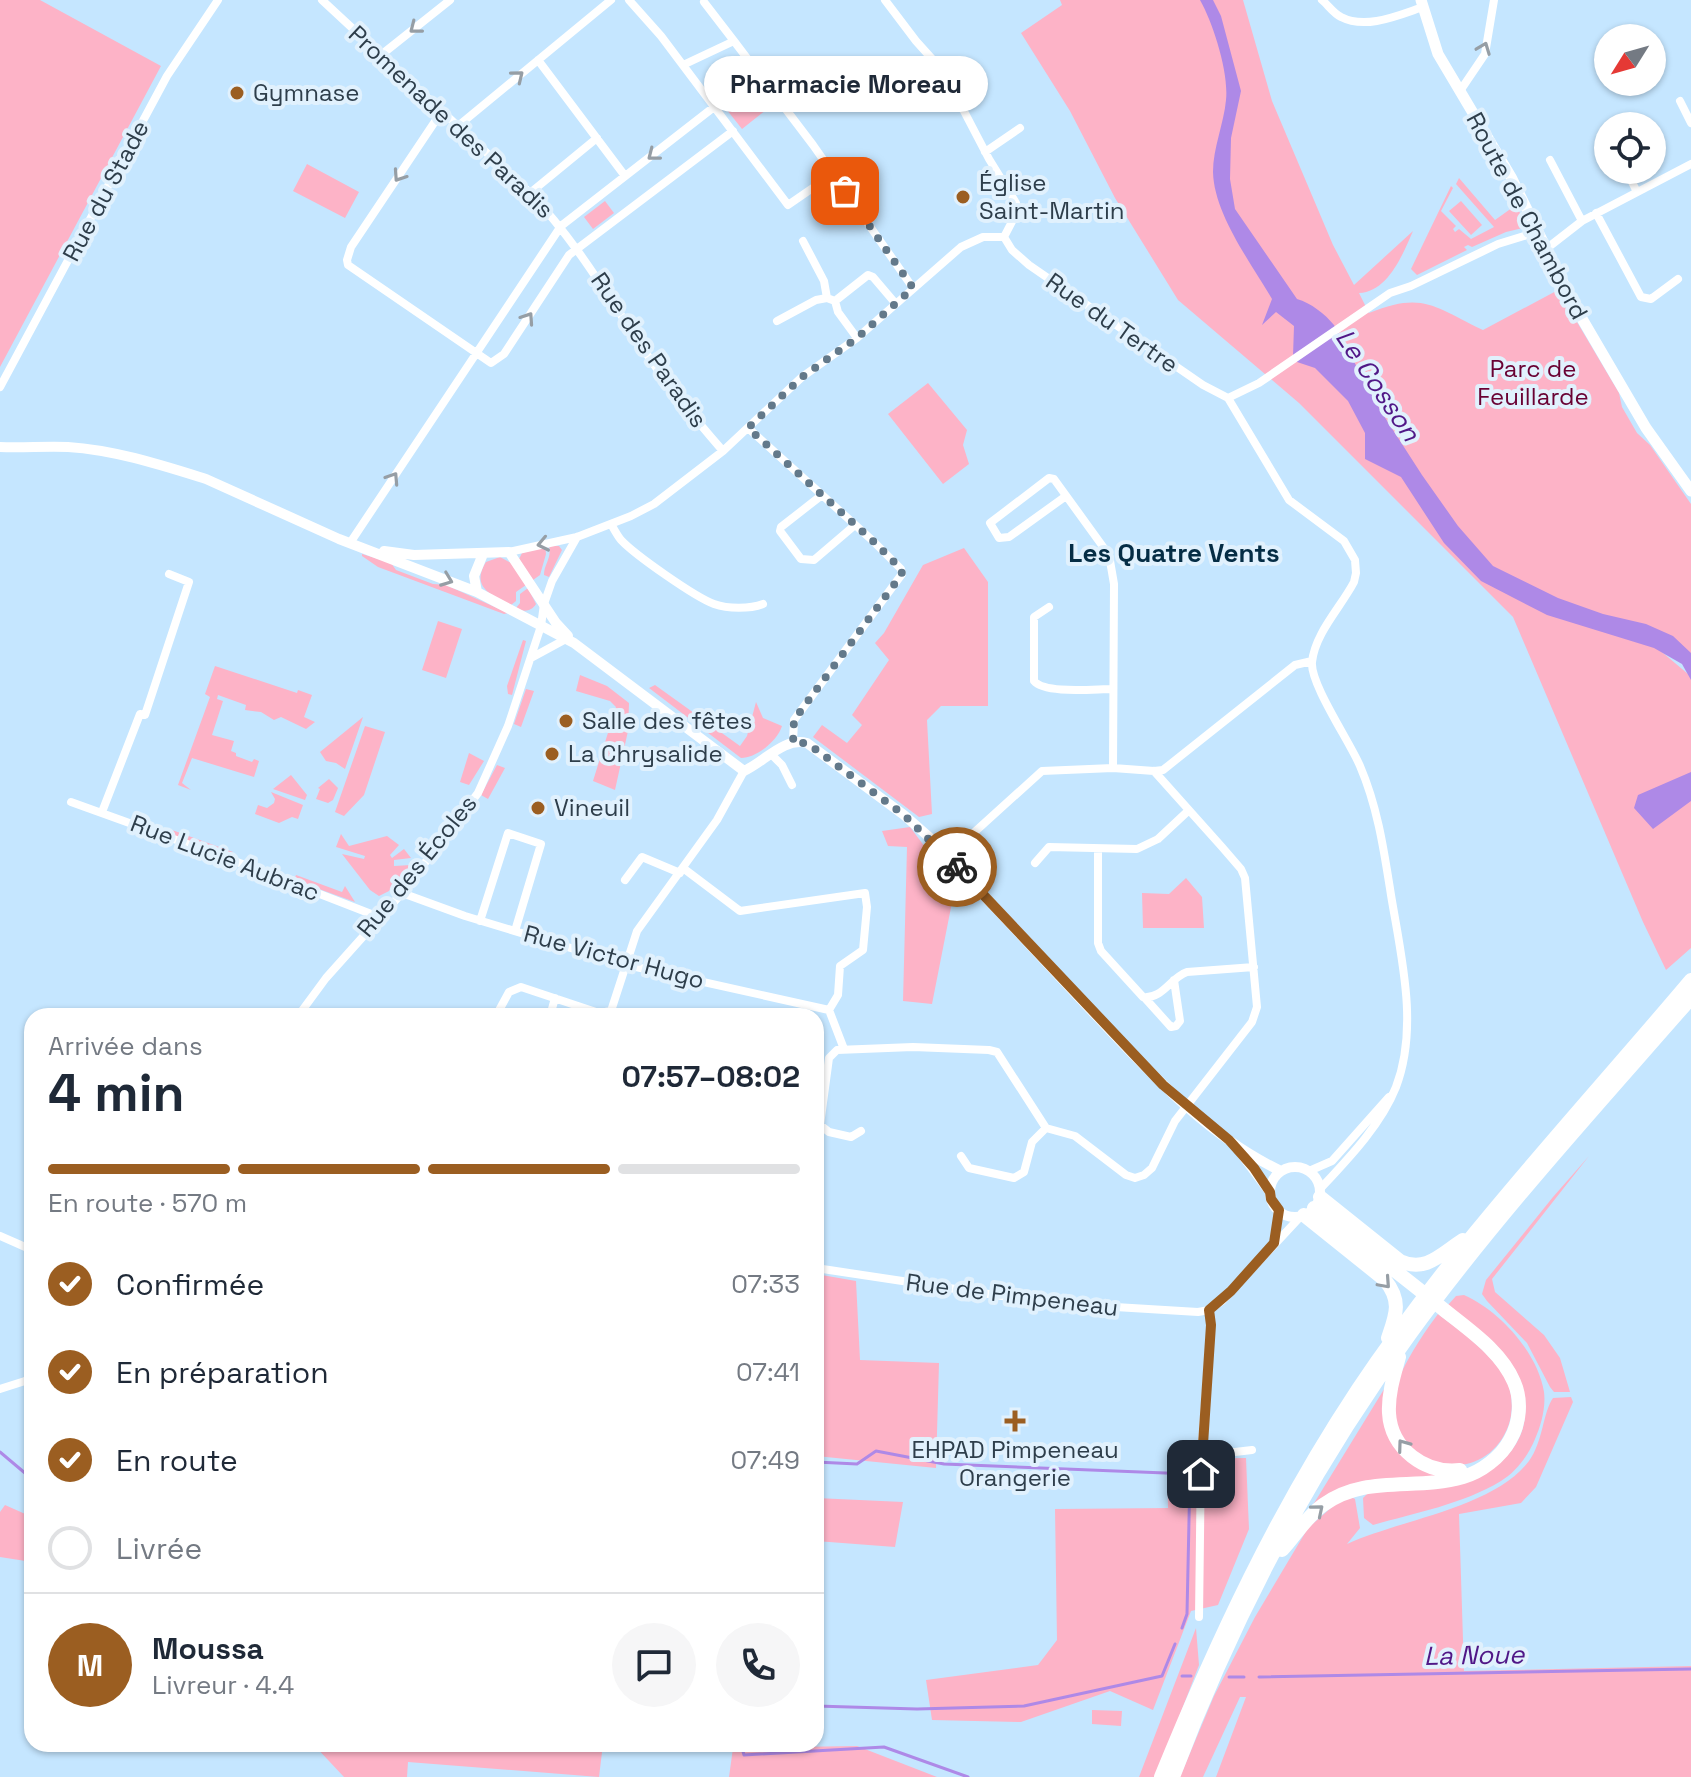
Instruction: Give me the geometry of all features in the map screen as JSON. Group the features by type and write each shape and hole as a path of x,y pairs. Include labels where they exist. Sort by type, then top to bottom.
{"highway":[{"path":"1161,1777 1209,1662 1262,1550 1307,1471 1381,1356 1476,1231 1691,980"},
{"path":"1173,1777 1225,1653 1266,1568 1358,1408 1409,1335 1514,1203 1691,998"},
{"path":"1312,1205 1409,1265 1432,1262 1476,1231"},
{"path":"1266,1568 1322,1505 1339,1495 1374,1485 1462,1477 1497,1457 1513,1437 1518,1420 1518,1393 1514,1382 1491,1350 1312,1205"},
{"path":"1312,1205 1393,1289 1398,1308 1381,1356"},
{"path":"1409,1335 1399,1357 1389,1402 1389,1417 1404,1450 1418,1462 1442,1470 1467,1469 1497,1457"}],"main road":[{"name":"Route de Chambord","path":"1422,4 1438,54 1511,177 1617,382 1691,491"}],"street":[{"name":"Rue du Stade","path":"0,387 167,76 218,0"},
{"name":"Promenade des Paradis","path":"322,0 530,193 577,248"},
{"path":"381,55 450,0"},
{"path":"458,126 611,0"},
{"path":"629,0 683,65 788,205 833,174"},
{"path":"366,548 414,555 509,552 577,537 631,516 666,497 723,451 802,377 857,338 961,247 983,237 1004,237 1017,212 1016,203 985,152 943,71 885,0"},
{"path":"1322,0 1340,17 1358,22 1374,21 1422,4"},
{"path":"1460,91 1485,54 1494,0"},
{"path":"704,2 833,174 913,288"},
{"path":"683,65 734,41"},
{"path":"538,60 625,176"},
{"path":"1680,101 1691,123"},
{"path":"350,543 561,226 714,107"},
{"path":"442,111 351,247 347,260 348,265 491,363 504,354 569,255 733,131"},
{"path":"985,152 1020,128"},
{"path":"530,193 597,138"},
{"path":"1550,160 1582,221"},
{"path":"1546,249 1596,213 1689,168"},
{"path":"1633,184 1637,192"},
{"path":"1596,213 1641,297 1651,299 1678,279"},
{"path":"1199,1617 1201,1456 1211,1325 1209,1310 1312,1205 1384,1113 1395,1091 1403,1058 1406,998 1371,790 1312,671 1317,643 1354,582 1355,560 1344,541 1289,500 1228,398 1259,383 1390,293 1498,244 1537,232"},
{"name":"Rue du Tertre","path":"1004,237 1012,250 1029,265 1203,385 1228,398"},
{"path":"803,241 831,300 857,338"},
{"name":"Rue des Paradis","path":"577,248 648,356 723,451"},
{"path":"777,321 816,300 831,300 868,275 896,304"},
{"path":"748,428 901,569 900,578 794,720 793,743"},
{"path":"2,448 67,447 133,458 206,479 350,543 477,592 570,641 744,771"},
{"path":"1066,496 1009,537 999,538 991,528 991,520 1049,478 1054,479 1109,555 1113,569 1113,768"},
{"path":"822,495 781,527 780,531 801,559 814,560 855,525"},
{"path":"611,524 619,538 634,552 709,601 728,607 763,604"},
{"name":"Rue des Écoles","path":"304,1008 326,978 402,893 478,793 501,744 541,626 544,604 556,573 577,537"},
{"path":"509,552 570,641"},
{"path":"477,592 474,576 483,554"},
{"path":"102,812 140,714 145,715 189,582 169,574"},
{"path":"525,617 544,604"},
{"path":"1049,607 1034,617 1036,685 1047,689 1112,689"},
{"path":"525,617 534,644"},
{"path":"530,659 570,641"},
{"path":"947,857 1042,771 1113,768 1154,771 1170,766 1295,665 1312,661"},
{"path":"612,1008 637,931 717,820 744,771 793,743 807,743 904,815 1137,1059 1186,1106 1261,1162 1281,1171"},
{"path":"772,755 787,773 792,785"},
{"path":"824,1095 829,1058 837,1050 913,1047 997,1052 1046,1128 1075,1136 1126,1175 1135,1178 1152,1168 1167,1135 1256,1015 1257,1007 1245,878 1241,869 1154,771"},
{"name":"Rue Lucie Aubrac","path":"71,802 379,917"},
{"path":"1035,863 1049,847 1098,850 1148,846 1188,811"},
{"path":"480,921 508,833 541,844 515,931"},
{"path":"1098,850 1098,943 1101,951 1171,1027 1180,1021 1174,980"},
{"path":"625,880 642,857 682,870 740,911 865,893 865,943 858,955 840,966 838,995 829,1010 844,1049"},
{"name":"Rue Victor Hugo","path":"402,893 480,921 627,965 820,1008"},
{"path":"1143,997 1157,995 1187,972 1254,967"},
{"path":"500,1008 509,992 521,987 584,1008"},
{"path":"552,1008 555,998"},
{"name":"Rue Victor Hugo","path":"824,1009 829,1010"},
{"path":"1309,1171 1332,1161 1395,1091"},
{"path":"824,1128 851,1137 861,1131"},
{"path":"961,1156 969,1168 1014,1178 1024,1172 1032,1142 1046,1128"},
{"path":"1229,1140 1254,1168 1279,1210 1287,1215 1312,1205"},
{"path":"1270,1192 1275,1177 1281,1171 1295,1167 1309,1171 1314,1175 1312,1205"},
{"path":"1274,1243 1279,1210"},
{"path":"0,1236 24,1246"},
{"name":"Rue de Pimpeneau","path":"824,1269 1077,1306 1182,1313 1209,1310"},
{"path":"0,1389 24,1381"},
{"path":"1201,1456 1252,1450"}],"green space":[{"path":"0,0 40,0 161,66 0,367"},
{"name":"Parc de Feuillarde","path":"1060,0 1243,0 1272,101 1333,245 1354,285 1413,231 1386,279 1369,291 1359,293 1369,313 1388,306 1416,303 1440,309 1483,330 1558,290 1619,393 1622,407 1637,433 1650,445 1691,504 1691,665 1637,631 1691,679 1691,948 1666,970 1513,617 1299,403 1178,300 1115,198 1070,111 1021,33 1062,5"},
{"path":"757,87 771,106 742,129 727,110"},
{"path":"307,164 359,192 345,218 293,191"},
{"path":"1459,178 1495,220 1516,205 1527,227 1506,232 1472,247 1468,245 1464,247 1467,250 1417,275 1411,269 1451,186 1453,188 1441,211 1456,226 1453,229 1455,232 1459,229 1471,239 1494,227 1456,184"},
{"path":"605,201 614,213 593,229 584,217"},
{"path":"1461,201 1482,225 1471,235 1449,211"},
{"path":"928,383 967,430 963,445 969,464 943,484 888,414"},
{"path":"545,546 540,575 533,580 519,559 522,553"},
{"path":"549,546 559,546 562,550 549,577 544,575"},
{"path":"964,548 988,582 988,706 941,706 927,720 932,814 919,817 813,737 822,725 847,743 862,725 852,715 889,660 875,643 884,633 923,565"},
{"path":"362,554 391,563 396,570 433,584 446,585 508,613 378,567"},
{"path":"500,557 513,564 526,585 516,592 516,601 511,605 485,590 480,578 486,562"},
{"path":"528,588 536,604 527,610 516,608 520,603 520,594"},
{"path":"438,621 462,629 446,678 422,670"},
{"path":"523,640 526,641 512,695 508,694 507,686"},
{"path":"215,666 312,695 304,717 315,722 306,729 281,717 274,720 261,712 245,710 246,705 218,695 217,699 223,701 212,735 234,741 231,751 236,756 252,762 254,759 259,761 254,777 192,758 182,783 191,790 178,785 210,697 205,694"},
{"path":"580,675 607,686 629,703 628,731 615,790 593,781 616,707 610,701 576,691"},
{"path":"655,685 740,746 747,736 756,702 763,718 782,726 766,747 754,755 741,758 649,688"},
{"path":"526,689 534,691 521,727 514,724"},
{"path":"363,717 345,769 326,761 320,752"},
{"path":"365,726 385,732 364,795 344,816 335,812"},
{"path":"469,753 484,761 469,785 460,782"},
{"path":"497,765 505,768 488,799 481,795"},
{"path":"291,775 307,795 305,800 273,789"},
{"path":"329,779 338,788 333,800 328,803 316,799 318,788"},
{"path":"271,792 303,805 298,819 292,817 279,823 255,814 258,805 267,808 274,803"},
{"path":"910,827 955,887 932,1004 903,1001 907,847 888,846 882,831"},
{"path":"172,830 233,852 231,857 174,836"},
{"path":"341,834 349,846 387,836 399,845 390,855 392,858 404,849 411,858 394,860 394,866 411,865 389,891 379,896 370,890 342,854 364,859 365,856 336,847"},
{"path":"296,875 342,892 345,886 355,902 294,880"},
{"path":"1186,878 1202,897 1204,928 1143,928 1142,893 1169,894"},
{"path":"1589,1156 1492,1279 1495,1292 1544,1335 1560,1358 1570,1392 1554,1392 1527,1343 1482,1294 1486,1280"},
{"path":"824,1275 856,1281 860,1360 939,1363 936,1468 824,1457"},
{"path":"1464,1295 1504,1322 1526,1348 1534,1363 1544,1392 1537,1434 1521,1463 1501,1481 1455,1502 1373,1525 1364,1518 1363,1498 1370,1491 1495,1467 1511,1451 1522,1431 1525,1397 1513,1365 1489,1339 1448,1305 1456,1296"},
{"path":"1438,1314 1494,1363 1507,1382 1511,1398 1509,1424 1497,1445 1481,1458 1463,1465 1443,1464 1424,1458 1408,1446 1397,1428 1392,1405 1402,1371"},
{"path":"1386,1386 1389,1430 1442,1477 1371,1482 1308,1513"},
{"path":"1571,1397 1573,1402 1536,1487 1521,1503 1459,1514 1464,1671 1691,1666 1691,1777 1216,1777 1246,1697 1240,1697 1203,1777 1180,1777 1214,1696 1255,1617 1308,1528 1340,1500 1351,1497 1355,1499 1360,1528 1347,1544 1445,1511 1493,1490 1513,1477 1529,1461 1553,1398"},
{"path":"1246,1458 1249,1529 1218,1605 1191,1611 1153,1710 1110,1691 1021,1722 932,1720 926,1680 1038,1665 1057,1640 1055,1509 1168,1508 1167,1459"},
{"path":"824,1498 903,1502 895,1547 824,1542"},
{"path":"5,1505 24,1513 24,1561 0,1557 0,1512"},
{"path":"1196,1628 1199,1665 1156,1777 1139,1777"},
{"path":"1092,1710 1122,1711 1121,1726 1092,1724"},
{"path":"857,1746 937,1777 729,1777 732,1752 824,1752 824,1747"},
{"path":"321,1752 602,1752 599,1777 408,1762 407,1777 344,1777"}],"shaded area":[{"path":"1200,0 1213,0 1221,16 1241,91 1231,138 1230,179 1235,209 1297,299 1317,309 1334,325 1382,413 1458,526 1493,566 1558,598 1603,614 1646,624 1673,636 1691,653 1691,680 1682,664 1654,648 1547,615 1481,581 1444,543 1401,477 1365,459 1365,433 1348,401 1315,368 1297,362 1293,356 1294,326 1276,312 1262,325 1272,299 1235,238 1215,188 1213,163 1225,109 1225,76 1219,48"},
{"path":"1691,772 1691,801 1653,829 1634,808 1638,795"}],"waterway":[{"name":"La Noue","path":"824,1462 857,1464 876,1451 944,1464 1190,1474 1187,1614 1182,1628"},
{"name":"La Noue","path":"0,1452 24,1472"},
{"name":"La Noue","path":"824,1706 917,1709 1024,1706 1162,1676 1175,1644"},
{"name":"La Noue","path":"1259,1677 1691,1669"},
{"name":"La Noue","path":"1182,1676 1191,1676"},
{"name":"La Noue","path":"1229,1677 1244,1677"},
{"path":"824,1750 884,1747 968,1777"},
{"path":"743,1752 744,1755 796,1752"}],"way so far":[{"path":"845,191 913,288 857,338 802,377 748,428 873,541 901,569 902,574 794,720 793,743 807,743 904,815 957,867"}],"place":[{"name":"Gymnase","path":"237,93"},
{"name":"Pharmacie Moreau","path":"845,191"},
{"name":"Église Saint-Martin","path":"963,197"},
{"name":"Salle des fêtes","path":"566,721"},
{"name":"La Chrysalide","path":"552,754"},
{"name":"Vineuil","path":"538,808"},
{"name":"EHPAD Pimpeneau Orangerie","path":"1015,1421"}],"district":[{"name":"Les Quatre Vents","path":"1174,553"}],"route":[{"path":"957,867 1163,1085 1229,1140 1254,1168 1279,1210 1274,1243 1222,1301 1209,1310 1211,1325 1201,1474"}],"water label":[{"name":"Le Cosson","path":"1378,385"}]}
